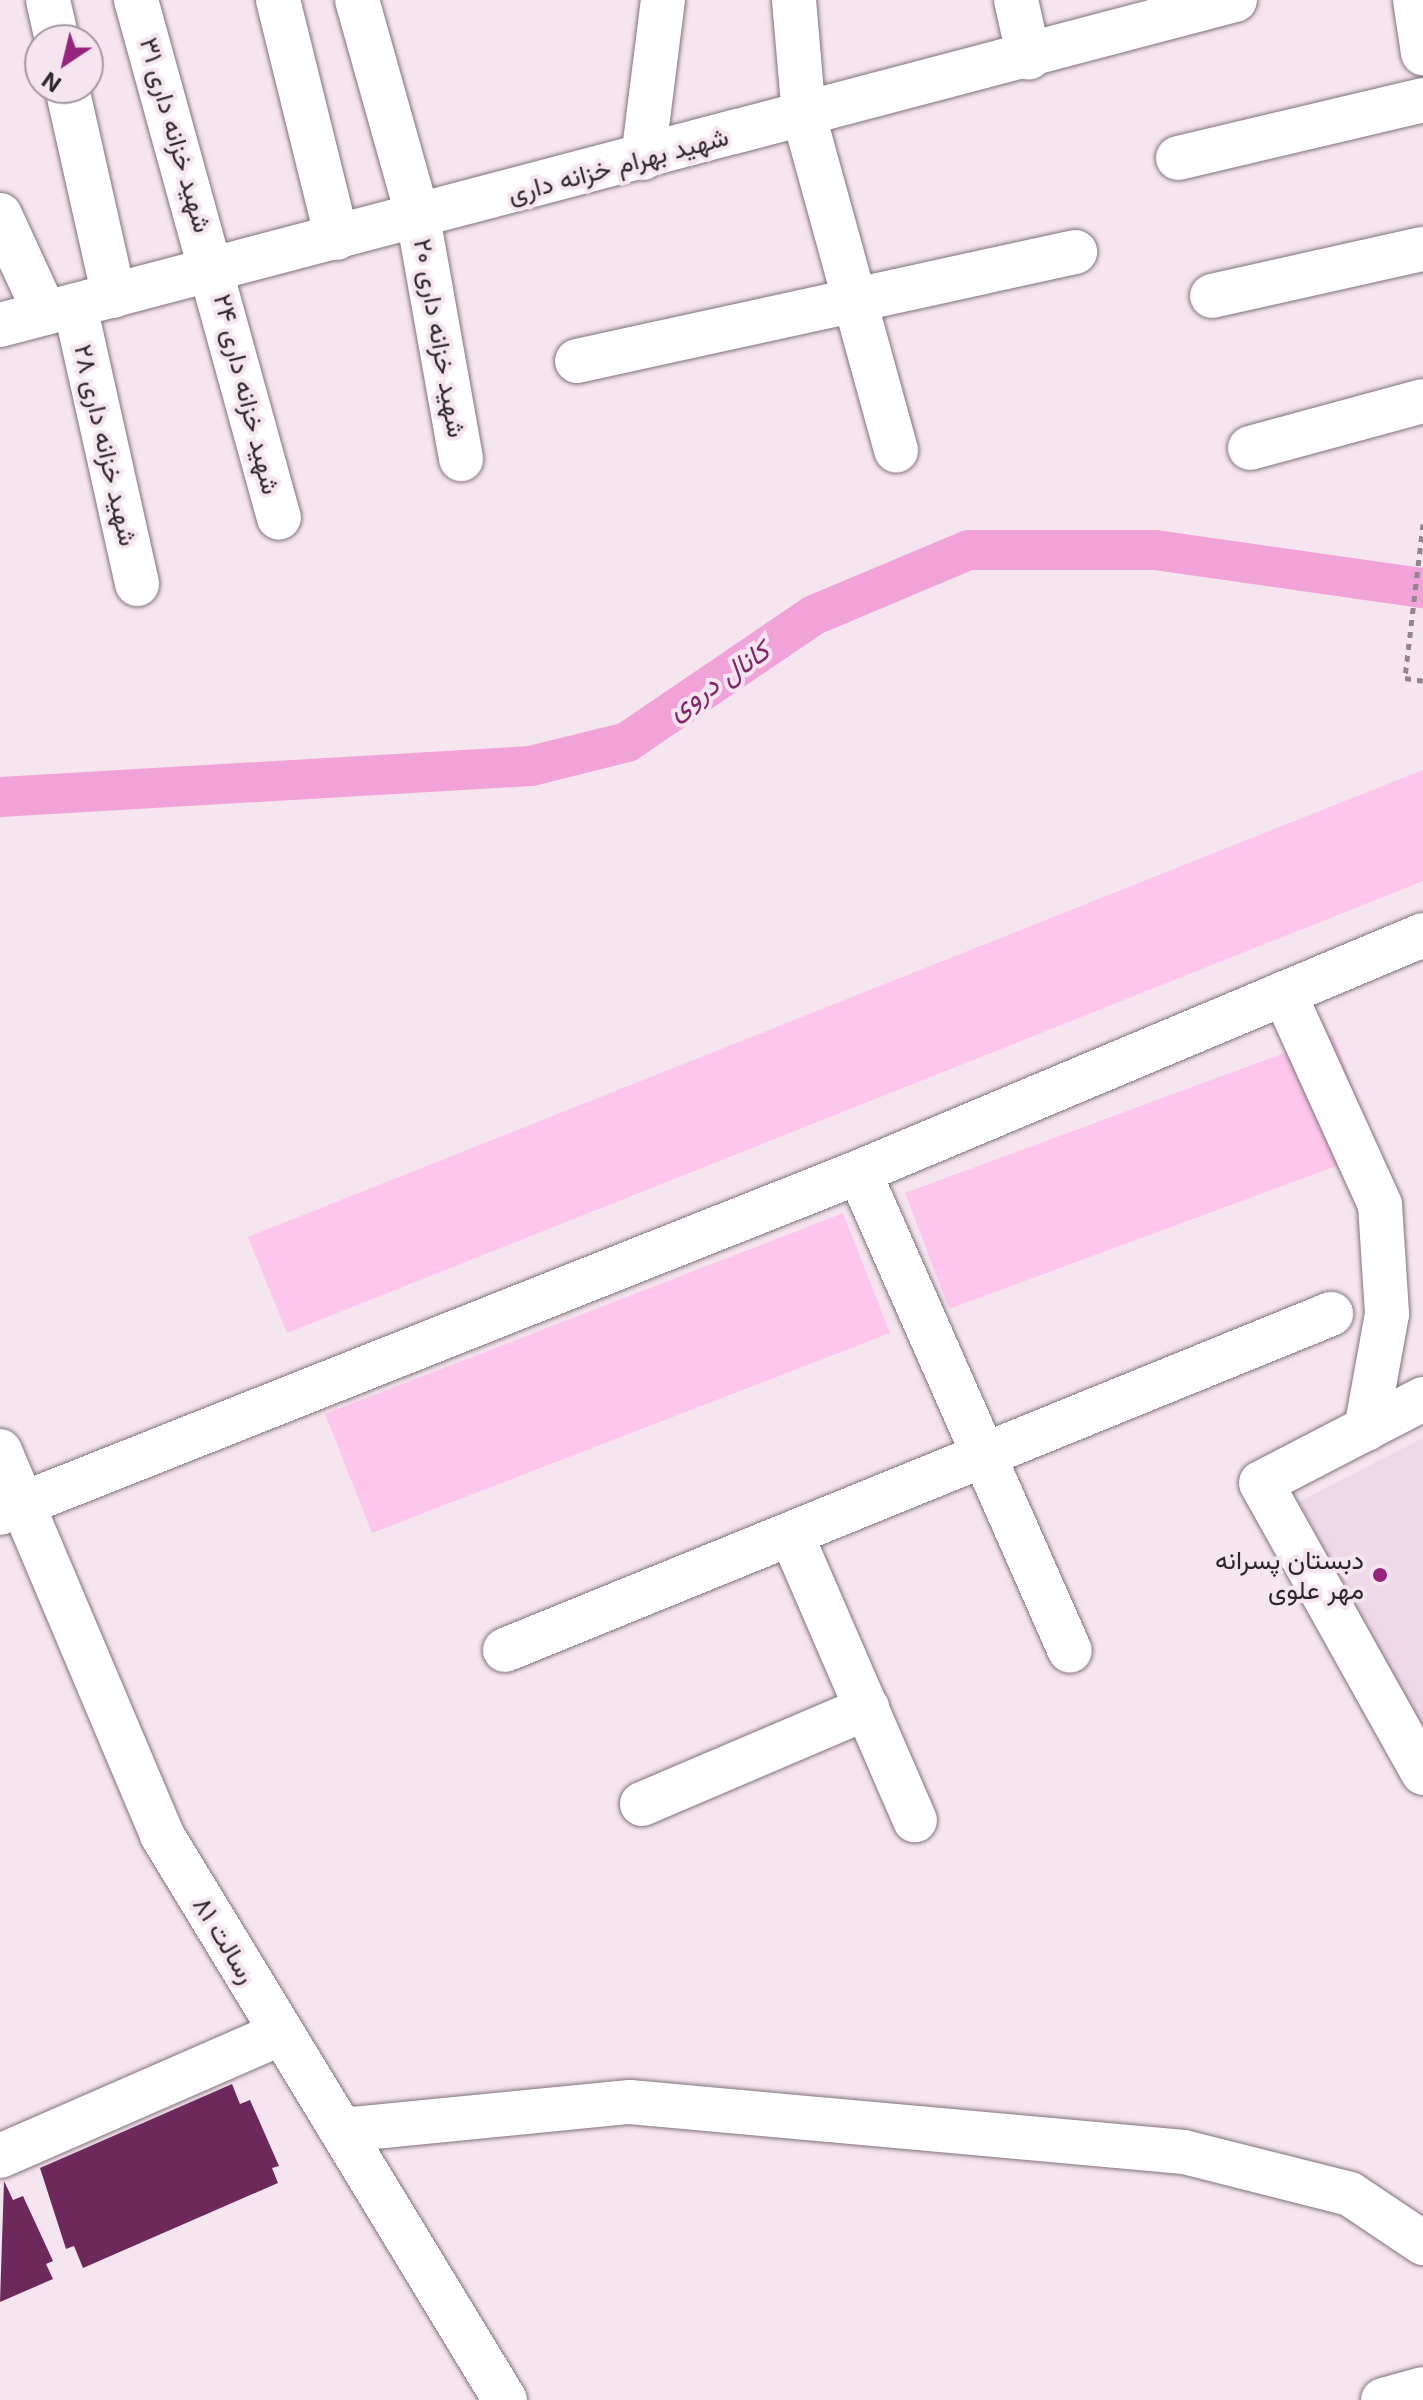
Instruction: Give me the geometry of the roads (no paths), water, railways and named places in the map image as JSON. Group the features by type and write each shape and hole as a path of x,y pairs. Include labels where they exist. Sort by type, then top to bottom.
{"street":[{"path":"48,0 53,24"},
{"name":"شهید خزانه داری ۳۱","path":"136,0 215,270"},
{"path":"278,0 337,238"},
{"name":"شهید خزانه داری ۲۰","path":"357,0 418,217 461,459"},
{"path":"643,158 663,0"},
{"path":"794,0 804,116 896,451"},
{"path":"1016,0 1029,58"},
{"name":"شهید بهرام خزانه داری","path":"0,325 1029,58 1235,0"},
{"path":"1415,0 1423,53"},
{"path":"1178,158 1423,100"},
{"path":"68,104 78,305"},
{"path":"0,215 78,305"},
{"path":"1212,296 1423,249"},
{"path":"577,361 1075,252"},
{"name":"شهید خزانه داری ۲۴","path":"215,270 279,518"},
{"name":"شهید خزانه داری ۲۸","path":"78,305 137,584"},
{"path":"1250,448 1423,401"},
{"path":"11,1509 859,1172 1423,935"},
{"path":"1284,993 1380,1205 1387,1314 1366,1429"},
{"path":"859,1172 1070,1651"},
{"path":"505,1650 1331,1314"},
{"path":"1423,1399 1261,1483 1423,1773"},
{"name":"رسالت ۸۱","path":"0,1451 11,1509 162,1835 505,2400"},
{"path":"791,1534 915,1820"},
{"path":"642,1804 867,1708"},
{"path":"0,2156 281,2033"},
{"path":"343,2130 630,2102 1184,2152 1350,2194 1423,2243"},
{"path":"1383,2400 1423,2389"}],"waterway":[{"name":"کانال دروی","path":"0,797 531,766 627,742 814,615 969,550 1155,550 1423,588"}],"place":[{"name":"دبستان پسرانه مهر علوی","path":"1380,1575"}]}
